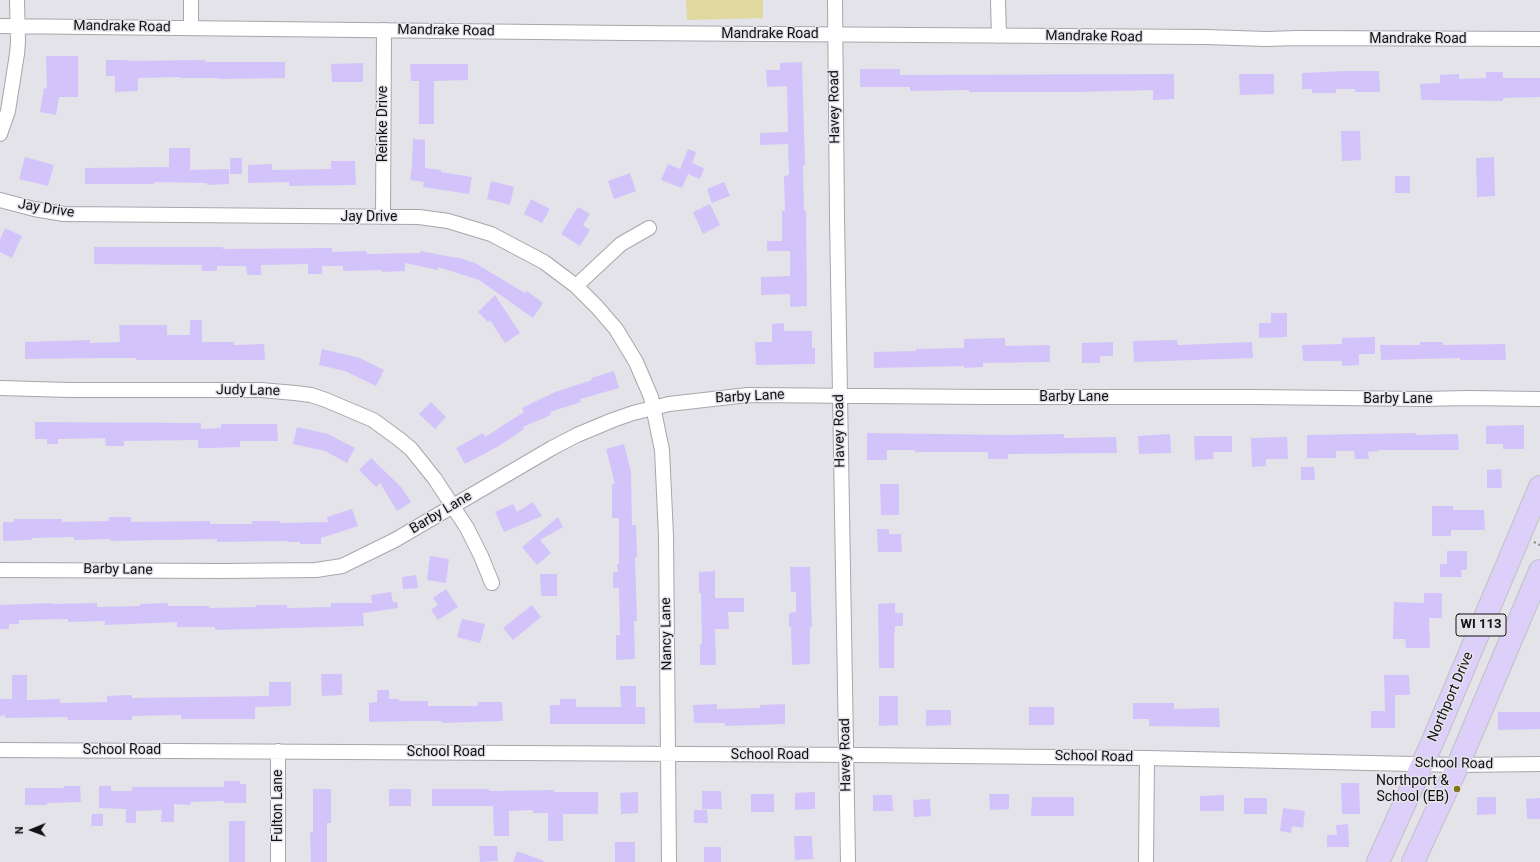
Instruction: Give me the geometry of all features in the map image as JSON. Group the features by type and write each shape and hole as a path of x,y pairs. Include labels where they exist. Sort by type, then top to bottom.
{"main road":[{"name":"Northport Drive","path":"1378,862 1423,763 1540,487"},
{"name":"WI 113","path":"1413,862 1458,765 1539,576"}],"street":[{"path":"0,134 8,111 17,54 17,0"},
{"path":"191,0 191,28"},
{"name":"Havey Road","path":"835,0 848,862"},
{"path":"998,0 999,36"},
{"name":"Mandrake Road","path":"0,26 835,35 1206,37 1266,39 1540,39"},
{"name":"Reinke Drive","path":"383,217 384,30"},
{"name":"Jay Drive","path":"0,200 34,209 64,214 419,217 448,220 491,234 544,262 576,286 616,329 636,362 651,397 654,408"},
{"path":"576,286 622,244 649,228"},
{"name":"Judy Lane","path":"0,388 77,390 261,390 311,395 363,415 399,439 411,449 435,479 467,528 478,549 492,584"},
{"name":"Barby Lane","path":"0,570 316,570 342,566 395,540 577,435 613,420 669,404 748,395 1540,399"},
{"name":"Nancy Lane","path":"654,408 662,450 666,536 669,862"},
{"name":"School Road","path":"0,750 846,755 1147,758 1423,763 1458,765 1540,764"},
{"name":"Fulton Lane","path":"278,751 278,862"},
{"path":"1146,862 1147,758"}],"path":[{"path":"1382,778 1382,784 1398,784"}],"shaded area":[{"path":"686,0 763,0 763,18 687,20"}],"building":[{"path":"46,56 78,56 78,97 59,97 56,115 40,112 44,88 47,89"},
{"path":"106,60 285,62 285,78 138,78 138,91 115,92 115,76 106,76"},
{"path":"802,62 807,306 790,307 790,294 761,295 761,277 790,276 790,251 767,251 767,241 782,241 782,211 785,211 784,176 789,175 788,144 760,145 760,133 788,132 787,86 767,87 766,70 780,70 780,63"},
{"path":"363,63 363,82 332,82 331,64"},
{"path":"410,64 468,64 468,80 434,81 434,124 419,124 419,81 411,81"},
{"path":"860,69 900,69 900,75 1174,74 1174,99 1153,100 1153,90 969,92 969,90 910,91 910,87 860,87"},
{"path":"1379,71 1380,92 1355,92 1355,89 1336,89 1336,93 1312,93 1312,89 1302,89 1302,73"},
{"path":"1486,72 1503,72 1503,78 1540,78 1540,97 1503,98 1503,101 1421,100 1420,84 1440,83 1440,75 1459,74 1459,79 1486,78"},
{"path":"1239,74 1274,74 1274,94 1240,95"},
{"path":"1341,131 1360,131 1361,160 1342,161"},
{"path":"413,139 425,140 425,168 472,177 469,194 423,187 424,182 410,180"},
{"path":"169,148 190,148 190,170 229,169 229,184 207,185 207,183 154,182 154,184 85,184 85,168 169,167"},
{"path":"688,149 696,152 692,163 704,168 700,179 688,174 682,188 661,180 668,164 680,169"},
{"path":"25,157 54,165 48,186 19,179"},
{"path":"1494,157 1495,196 1477,197 1476,158"},
{"path":"230,158 242,158 242,174 230,174"},
{"path":"331,161 355,161 356,185 289,186 289,182 248,183 248,165 272,164 272,170 331,169"},
{"path":"630,173 636,191 614,199 608,181"},
{"path":"1395,176 1410,176 1410,193 1395,193"},
{"path":"491,181 514,187 510,205 487,199"},
{"path":"724,182 730,196 712,203 707,189"},
{"path":"531,199 550,209 542,223 524,214"},
{"path":"710,204 720,225 703,234 693,212"},
{"path":"578,207 590,214 583,225 590,230 580,246 561,234"},
{"path":"5,228 22,236 12,258 0,252 0,240"},
{"path":"94,247 223,247 223,249 332,248 332,252 366,251 367,254 420,253 420,251 457,257 475,263 525,293 527,291 543,303 533,318 479,280 438,267 438,270 405,263 405,271 382,272 382,270 343,271 343,266 322,266 322,274 308,274 308,264 261,265 261,275 247,275 246,266 217,266 217,271 202,271 201,265 94,264"},
{"path":"495,295 520,333 505,343 490,320 488,322 478,312"},
{"path":"1271,313 1287,313 1287,337 1259,338 1259,323 1271,323"},
{"path":"190,320 202,320 202,342 234,342 234,345 264,344 265,360 136,360 136,358 25,359 25,342 90,340 90,343 120,342 119,325 167,325 167,335 190,335"},
{"path":"784,323 784,331 812,331 812,348 815,348 815,364 756,365 755,342 772,342 772,324"},
{"path":"1375,337 1375,354 1359,354 1359,365 1342,366 1342,361 1303,361 1302,345 1342,344 1342,338"},
{"path":"1005,338 1005,346 1050,345 1050,362 983,363 983,367 964,368 964,366 874,368 874,352 964,348 964,339"},
{"path":"1177,340 1178,345 1252,342 1253,358 1134,362 1133,341"},
{"path":"1113,342 1113,356 1100,356 1100,363 1082,363 1082,343"},
{"path":"1420,342 1443,342 1443,345 1505,344 1506,360 1460,360 1460,358 1381,360 1380,345 1420,345"},
{"path":"322,349 360,358 384,370 376,386 345,371 319,365"},
{"path":"614,371 619,388 580,399 581,402 550,412 551,415 523,427 524,429 499,446 465,464 456,448 483,433 485,437 524,412 522,408 555,392"},
{"path":"431,402 446,417 435,429 419,414"},
{"path":"35,422 201,423 201,429 221,428 221,424 277,424 278,441 240,441 240,447 211,448 198,448 198,440 124,441 124,446 106,446 105,438 58,439 58,444 47,444 47,439 35,439"},
{"path":"1524,425 1524,449 1503,449 1503,444 1486,444 1486,426"},
{"path":"297,427 328,434 355,448 347,463 325,451 293,444"},
{"path":"867,433 1008,435 1064,434 1064,438 1116,437 1117,453 1008,454 1008,459 988,459 988,452 915,452 915,450 887,450 887,460 867,460"},
{"path":"1416,433 1416,435 1458,434 1459,450 1379,450 1368,452 1369,459 1355,459 1354,451 1336,451 1336,458 1307,458 1307,435"},
{"path":"1170,434 1171,453 1139,454 1138,436"},
{"path":"1194,436 1232,436 1232,452 1213,452 1214,459 1195,460"},
{"path":"1287,437 1288,459 1266,459 1266,466 1252,467 1251,438"},
{"path":"624,444 631,472 632,525 636,525 637,557 635,557 637,621 634,621 635,659 616,660 616,635 620,635 619,588 613,588 613,572 618,572 617,564 619,564 619,518 612,518 612,484 615,484 606,449"},
{"path":"371,458 401,487 411,502 397,511 380,483 376,487 359,470"},
{"path":"1301,467 1314,467 1315,480 1301,480"},
{"path":"1501,469 1502,488 1487,488 1487,470"},
{"path":"880,484 899,484 899,515 881,515"},
{"path":"533,502 542,516 504,532 495,512 513,504 517,512"},
{"path":"1432,506 1453,506 1453,510 1484,510 1485,530 1451,530 1451,536 1432,536"},
{"path":"352,509 358,526 321,538 321,544 300,544 300,542 288,541 217,542 217,539 110,541 110,539 74,540 74,537 32,538 32,540 3,541 3,522 14,522 14,519 62,519 62,522 109,521 109,517 131,517 131,522 210,521 210,524 252,524 252,521 280,521 280,523 328,522 327,517"},
{"path":"558,517 563,527 540,540 551,553 537,565 522,547"},
{"path":"877,529 889,529 889,534 901,534 902,552 878,552"},
{"path":"1447,551 1467,551 1467,570 1461,570 1462,577 1440,577 1440,564 1447,564"},
{"path":"430,556 449,559 446,583 427,580"},
{"path":"790,567 810,567 812,627 810,627 810,664 792,665 789,613 796,612 796,592 791,592"},
{"path":"715,571 715,598 744,598 744,612 728,612 729,629 715,629 716,665 700,665 700,644 702,644 699,572"},
{"path":"540,574 557,574 557,596 541,596"},
{"path":"416,575 418,588 403,589 402,577"},
{"path":"446,589 458,607 438,620 431,610 438,605 433,598"},
{"path":"391,592 393,602 397,602 398,608 363,613 364,626 215,630 215,627 177,627 177,622 105,625 105,621 68,622 68,619 19,620 19,624 9,624 9,629 0,629 0,605 97,603 97,607 140,606 140,604 168,603 168,606 209,606 209,608 256,607 256,605 287,605 287,608 331,607 331,603 372,603 371,595"},
{"path":"1424,593 1442,593 1442,618 1429,618 1430,648 1406,648 1405,639 1393,639 1394,602 1424,603"},
{"path":"895,603 895,613 903,613 903,626 895,626 894,668 879,668 878,604"},
{"path":"532,605 541,617 513,640 503,628"},
{"path":"462,619 485,624 480,643 457,637"},
{"path":"321,674 342,674 342,695 322,696"},
{"path":"12,675 27,675 27,700 60,699 60,703 107,702 107,696 132,695 132,698 269,696 269,682 291,682 291,706 255,707 255,719 181,719 181,715 132,716 132,720 68,720 67,717 5,718 5,715 0,716 0,699 12,699"},
{"path":"1384,675 1409,675 1410,695 1395,695 1395,728 1371,728 1371,711 1385,711"},
{"path":"620,686 636,686 636,707 645,707 645,724 550,724 550,705 560,705 560,699 576,699 576,707 621,707"},
{"path":"377,690 389,690 389,699 399,699 399,701 428,701 428,706 478,706 478,702 502,702 503,721 442,723 442,721 369,722 369,703 377,702"},
{"path":"879,696 898,696 898,725 879,726"},
{"path":"1133,703 1174,703 1174,709 1219,708 1220,727 1149,726 1149,719 1133,719"},
{"path":"717,704 717,709 760,708 760,705 785,704 785,724 725,726 725,723 694,723 693,705"},
{"path":"1029,707 1054,707 1054,725 1029,725"},
{"path":"926,710 951,710 951,725 926,726"},
{"path":"1498,712 1540,712 1540,729 1498,730"},
{"path":"224,781 240,781 240,784 246,784 246,803 224,803 224,801 191,802 190,805 174,804 174,822 161,822 162,810 136,811 136,823 126,823 126,809 99,808 99,786 111,786 111,791 132,791 132,787 224,787"},
{"path":"1341,783 1359,783 1360,814 1342,814"},
{"path":"63,786 80,786 81,802 25,805 25,788 64,788"},
{"path":"313,789 331,789 331,823 327,823 327,862 311,862 310,832 313,832"},
{"path":"389,789 411,789 411,806 389,806"},
{"path":"432,789 489,789 489,791 554,790 554,792 598,792 598,814 563,814 563,841 548,841 548,813 533,813 533,810 509,811 509,836 494,836 493,806 432,806"},
{"path":"702,791 721,791 722,809 702,809"},
{"path":"638,792 638,813 621,814 620,793"},
{"path":"815,792 815,809 795,810 795,793"},
{"path":"751,794 774,794 774,812 751,812"},
{"path":"989,794 1009,794 1009,809 990,810"},
{"path":"873,795 892,795 893,811 873,811"},
{"path":"1224,795 1224,811 1200,811 1200,796"},
{"path":"1032,797 1074,797 1074,816 1031,816"},
{"path":"1477,797 1496,797 1496,814 1477,815"},
{"path":"1244,798 1267,798 1267,814 1244,814"},
{"path":"1540,798 1540,819 1527,819 1526,799"},
{"path":"930,799 931,816 914,817 913,800"},
{"path":"1283,808 1305,811 1303,828 1292,826 1291,833 1280,831"},
{"path":"694,810 707,810 708,823 694,823"},
{"path":"92,814 103,814 103,826 91,826"},
{"path":"229,821 245,821 245,862 229,862"},
{"path":"1348,824 1349,847 1327,847 1327,835 1337,835 1336,825"},
{"path":"794,836 812,836 813,859 795,860"},
{"path":"615,842 635,842 635,862 615,862"},
{"path":"479,846 497,846 498,861 480,862"},
{"path":"704,847 721,847 721,862 704,862"},
{"path":"517,851 544,861 513,862"}],"place":[{"name":"Northport & School (EB)","path":"1457,789"}]}
